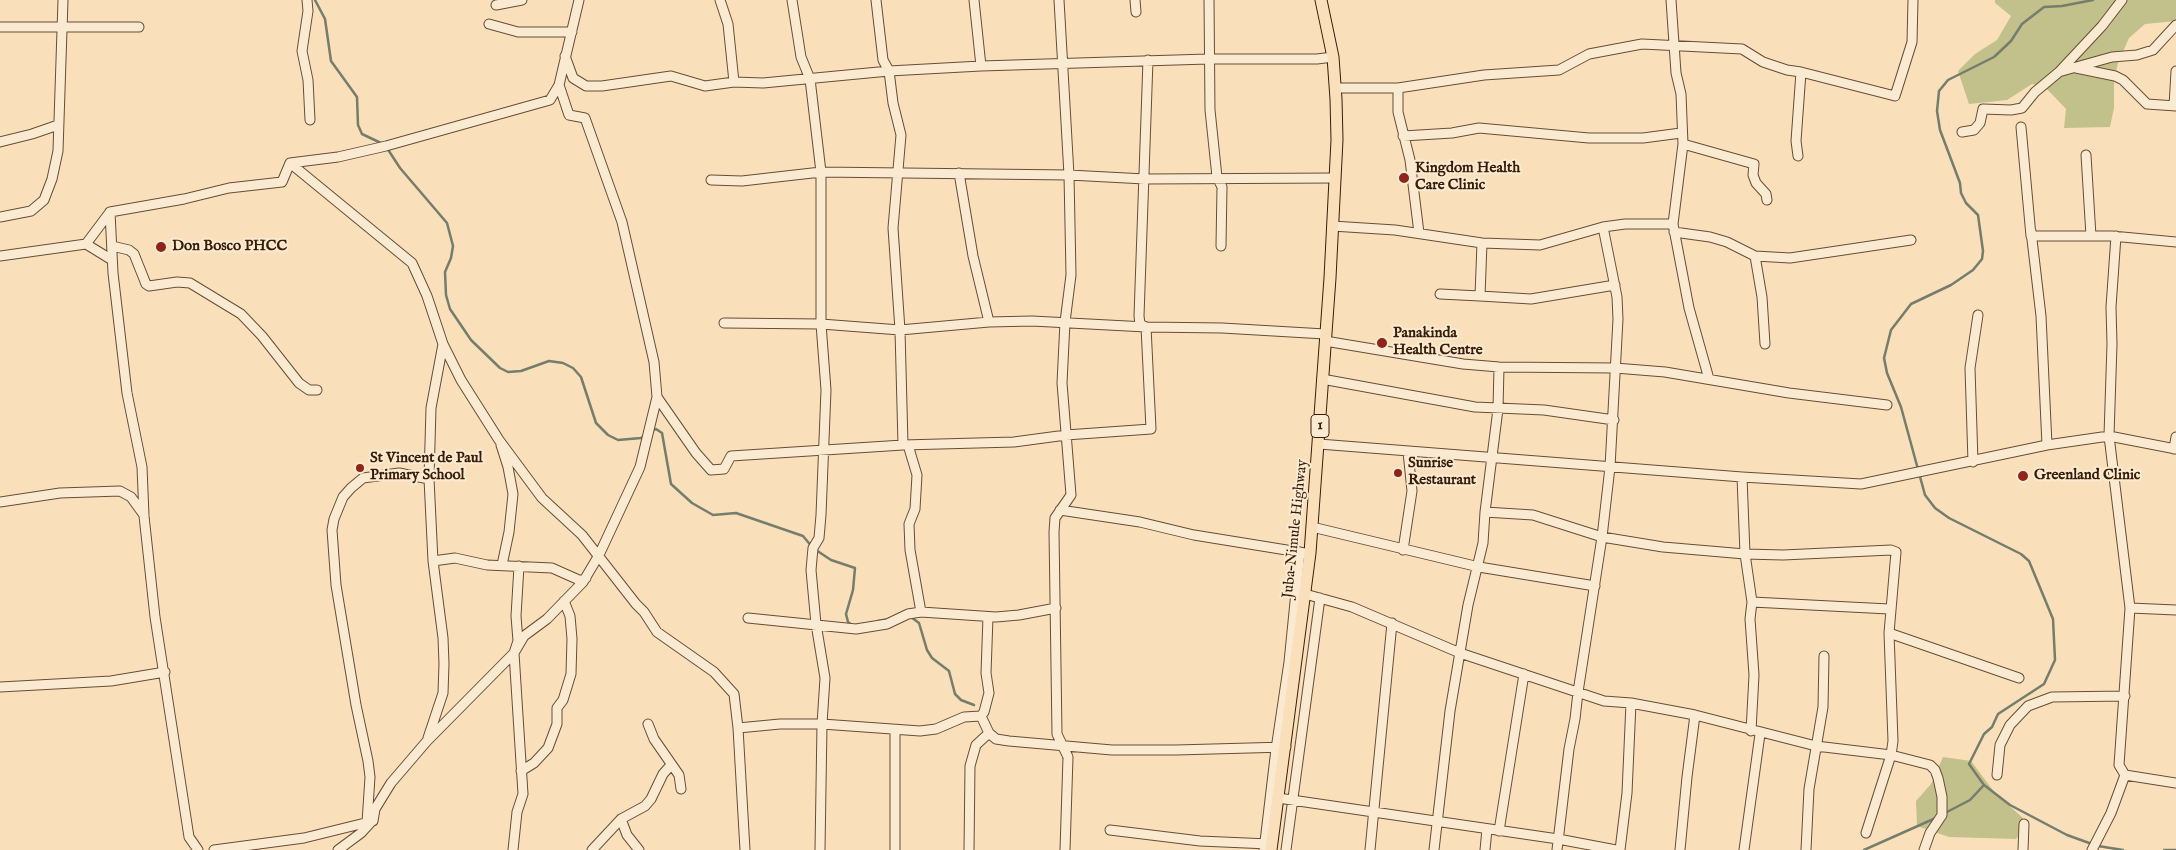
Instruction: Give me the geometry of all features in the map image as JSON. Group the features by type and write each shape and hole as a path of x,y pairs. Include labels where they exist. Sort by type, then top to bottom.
{"main road":[{"name":"Juba–Nimule Highway","path":"1268,847 1278,798 1281,748 1304,594 1305,553 1312,527 1319,444 1336,140 1333,56 1321,0"}],"street":[{"path":"0,217 31,212 44,200 52,180 58,151 64,26 63,0"},
{"path":"307,0 308,11 302,51 308,80 310,120"},
{"path":"496,5 522,0"},
{"path":"720,0 728,24 734,82"},
{"path":"792,0 801,57 810,79 821,172 822,324 826,390 820,530 819,538 812,548 811,570 816,624 825,678 822,724 820,850"},
{"path":"876,0 883,60 889,71 893,103 901,134 892,228 906,445 918,475 915,509 910,524 910,542 914,578 921,612"},
{"path":"974,0 980,66"},
{"path":"1059,0 1069,175 1070,275 1065,322 1062,383 1070,495 1055,518 1054,532 1057,734 1068,757 1065,850"},
{"path":"1135,0 1136,12"},
{"path":"1208,0 1210,110 1216,177 1222,187 1221,246"},
{"path":"1670,0 1676,73 1681,94 1681,133 1683,144 1673,228 1689,308 1709,379"},
{"path":"1335,88 1398,88 1484,75 1559,70 1589,54 1642,44 1742,49 1763,62 1787,70 1895,96 1912,42 1913,0"},
{"path":"1962,132 1974,130 1980,123 1983,110 2022,108 2102,26 2122,0"},
{"path":"290,163 338,157 386,146 544,102 553,97 559,85 578,1"},
{"path":"489,24 518,32 572,32"},
{"path":"0,28 64,26 139,28"},
{"path":"2059,72 2112,57 2137,55 2153,50 2176,26"},
{"path":"565,56 573,78 586,86 602,86 671,76 705,86 734,82 763,83 889,71 980,66 1148,60 1317,59 1333,56"},
{"path":"1146,328 1140,324 1139,316 1148,60"},
{"path":"2072,67 2115,76 2123,80 2147,104 2175,106 2176,71"},
{"path":"1798,156 1796,140 1801,72"},
{"path":"338,850 360,833 370,821 375,809 392,783 427,741 514,653 524,636 541,624 586,578 600,555 640,467 657,397 654,362 622,222 584,118 569,116 559,85"},
{"path":"1398,88 1398,112 1410,160 1419,233"},
{"path":"0,142 58,125"},
{"path":"2020,127 2041,316 2047,445"},
{"path":"1403,136 1452,133 1478,128 1589,138 1643,138 1681,133"},
{"path":"1683,144 1754,164 1753,175 1756,183 1766,194 1767,200"},
{"path":"2086,155 2091,236"},
{"path":"86,244 110,212 184,199 230,188 282,182 290,163"},
{"path":"290,163 412,263 427,296 443,344 461,380 499,440 542,498 582,535 600,555 657,632 714,672 734,694 738,728 745,850"},
{"path":"711,180 742,181 821,172 1069,175 1145,179 1216,177 1334,178"},
{"path":"958,173 973,256 989,322"},
{"path":"2030,197 2031,236"},
{"path":"110,212 112,260 127,393 142,467 144,516 155,617 189,837 198,850"},
{"path":"1332,226 1419,233 1482,243 1540,245 1603,227 1625,224 1673,228 1727,242 1755,256 1790,258 1911,240"},
{"path":"1557,850 1569,749 1576,719 1578,692 1602,537 1614,420 1618,319 1615,285 1603,227"},
{"path":"2031,236 2116,236 2176,242"},
{"path":"2116,236 2110,307 2112,344 2109,436 2130,608 2119,765 2125,775"},
{"path":"1480,296 1482,243"},
{"path":"0,256 86,244 112,260"},
{"path":"112,246 129,250 134,254 146,284 149,286 177,282 190,283 241,314 262,336 299,383 309,390 317,390"},
{"path":"1755,256 1762,298 1765,344"},
{"path":"1440,294 1531,299 1615,285"},
{"path":"1973,462 1970,368 1978,315"},
{"path":"724,323 822,324 900,330 989,322 1065,322 1146,328 1222,328 1325,337 1399,354 1499,367 1615,368 1665,372 1826,398 1887,405"},
{"path":"657,397 696,453 711,470 724,469 731,456 906,445 1014,442 1066,435 1151,429 1146,328"},
{"path":"427,741 443,693 443,638 433,561 429,480 431,408 443,344"},
{"path":"1434,850 1439,821 1450,711 1468,605 1484,544 1485,512 1498,409 1499,367"},
{"path":"1322,379 1475,407 1544,410 1614,420"},
{"path":"1319,444 1742,477 1861,484 2047,445 2109,436 2175,449 2176,437"},
{"path":"499,440 508,467 513,494 509,532 502,565"},
{"path":"1404,550 1412,491 1408,452"},
{"path":"370,821 370,777 341,618 333,539 334,519 343,497 363,478 399,472 429,480"},
{"path":"1742,477 1745,554 1752,602 1750,619 1756,732 1744,850"},
{"path":"0,502 60,493 120,491 130,497 144,516"},
{"path":"1060,510 1140,522 1194,535 1305,553 1289,662 1281,748 1268,847 1110,830"},
{"path":"1485,512 1533,515 1602,537 1663,547 1745,554 1783,555 1891,550 1896,552 1889,609 1893,730 1891,755 1866,833"},
{"path":"1312,527 1479,566 1595,586"},
{"path":"433,561 455,558 484,564 552,568 579,580 586,578"},
{"path":"513,850 522,794 514,653 518,641 516,616 519,566"},
{"path":"1304,594 1352,607 1460,653 1604,700 1632,703 1695,715 1816,746 1891,755 1930,765 1935,770 1942,797 1942,815 1930,833 1924,850"},
{"path":"1286,850 1320,598"},
{"path":"521,771 534,763 548,748 557,724 557,708 563,700 571,674 572,639 570,616 564,601"},
{"path":"1752,602 1889,609"},
{"path":"748,618 856,629 887,624 908,614 921,612 988,617 1019,615 1056,608"},
{"path":"2130,608 2176,610"},
{"path":"738,728 780,724 822,724 895,730 936,729 959,718 980,716 984,712 989,693 986,673 988,617"},
{"path":"1370,850 1392,623"},
{"path":"1889,633 2019,678"},
{"path":"1806,850 1809,789 1823,708 1824,656"},
{"path":"0,687 112,681 165,672"},
{"path":"1499,831 1524,674"},
{"path":"1997,775 2000,745 2010,725 2028,706 2052,697 2125,696"},
{"path":"1620,850 1627,794 1632,703"},
{"path":"1680,850 1695,715"},
{"path":"980,716 989,733 996,739 1064,746 1158,750 1281,748"},
{"path":"648,724 654,739 679,776 681,789"},
{"path":"895,730 895,850"},
{"path":"969,850 970,766 976,746 989,733"},
{"path":"592,850 621,819 645,806 651,799 663,774 671,765"},
{"path":"2125,775 2176,783"},
{"path":"2092,850 2111,813 2125,775"},
{"path":"1278,798 1558,839 1616,850"},
{"path":"621,819 627,835 639,850"},
{"path":"214,850 304,838 370,821"},
{"path":"2023,850 2024,824"},
{"path":"1485,850 1487,829"}],"shaded area":[{"path":"1995,0 2176,0 2176,21 2145,24 2129,38 2118,63 2114,81 2114,108 2110,127 2064,128 2066,109 2045,87 2032,84 2007,100 1969,104 1958,71 1975,54 1997,40 2011,16 1995,3"},
{"path":"1943,757 1971,761 1995,793 2023,818 2024,829 2016,839 1949,837 1917,826 1916,801 1931,784"}],"waterway":[{"path":"315,0 325,19 331,61 357,97 358,125 362,134 383,144"},
{"path":"2092,844 2067,835 2010,805 1984,785 1969,764 1984,734 1992,727 1998,714 2044,684 2055,660 2053,619 2029,561 2021,554 1949,518 1935,508 1925,495 1901,407 1887,373 1884,358 1891,330 1911,304 1951,285 1973,270 1982,259 1983,251 1978,215 1966,203 1961,193 1960,183 1940,130 1937,111 1939,91 1948,80 1994,57 2011,41 2022,24 2044,7 2062,6 2093,0"},
{"path":"387,148 400,168 447,223 453,246 451,258 445,272 446,295 450,309 471,340 500,368 508,372 521,371 549,361 563,363 573,368 581,377 596,423 608,435 618,440 641,438 645,435"},
{"path":"652,431 656,429 662,433 671,484 692,503 713,515 736,513 803,536 813,548 831,560 855,568 853,590 846,614 848,622 853,626"},
{"path":"911,617 919,623 927,650 932,658 949,671 955,694 961,700 974,705"},
{"path":"878,621 889,619"},
{"path":"1945,813 1970,800 1984,785"},
{"path":"1864,850 1938,817"},
{"path":"2098,846 2123,850"},
{"path":"2164,850 2176,850"}],"place":[{"name":"Kingdom Health Care Clinic","path":"1404,178"},
{"name":"Don Bosco PHCC","path":"161,247"},
{"name":"Panakinda Health Centre","path":"1382,343"},
{"name":"St Vincent de Paul Primary School","path":"360,468"},
{"name":"Sunrise Restaurant","path":"1398,473"},
{"name":"Greenland Clinic","path":"2023,476"}]}
